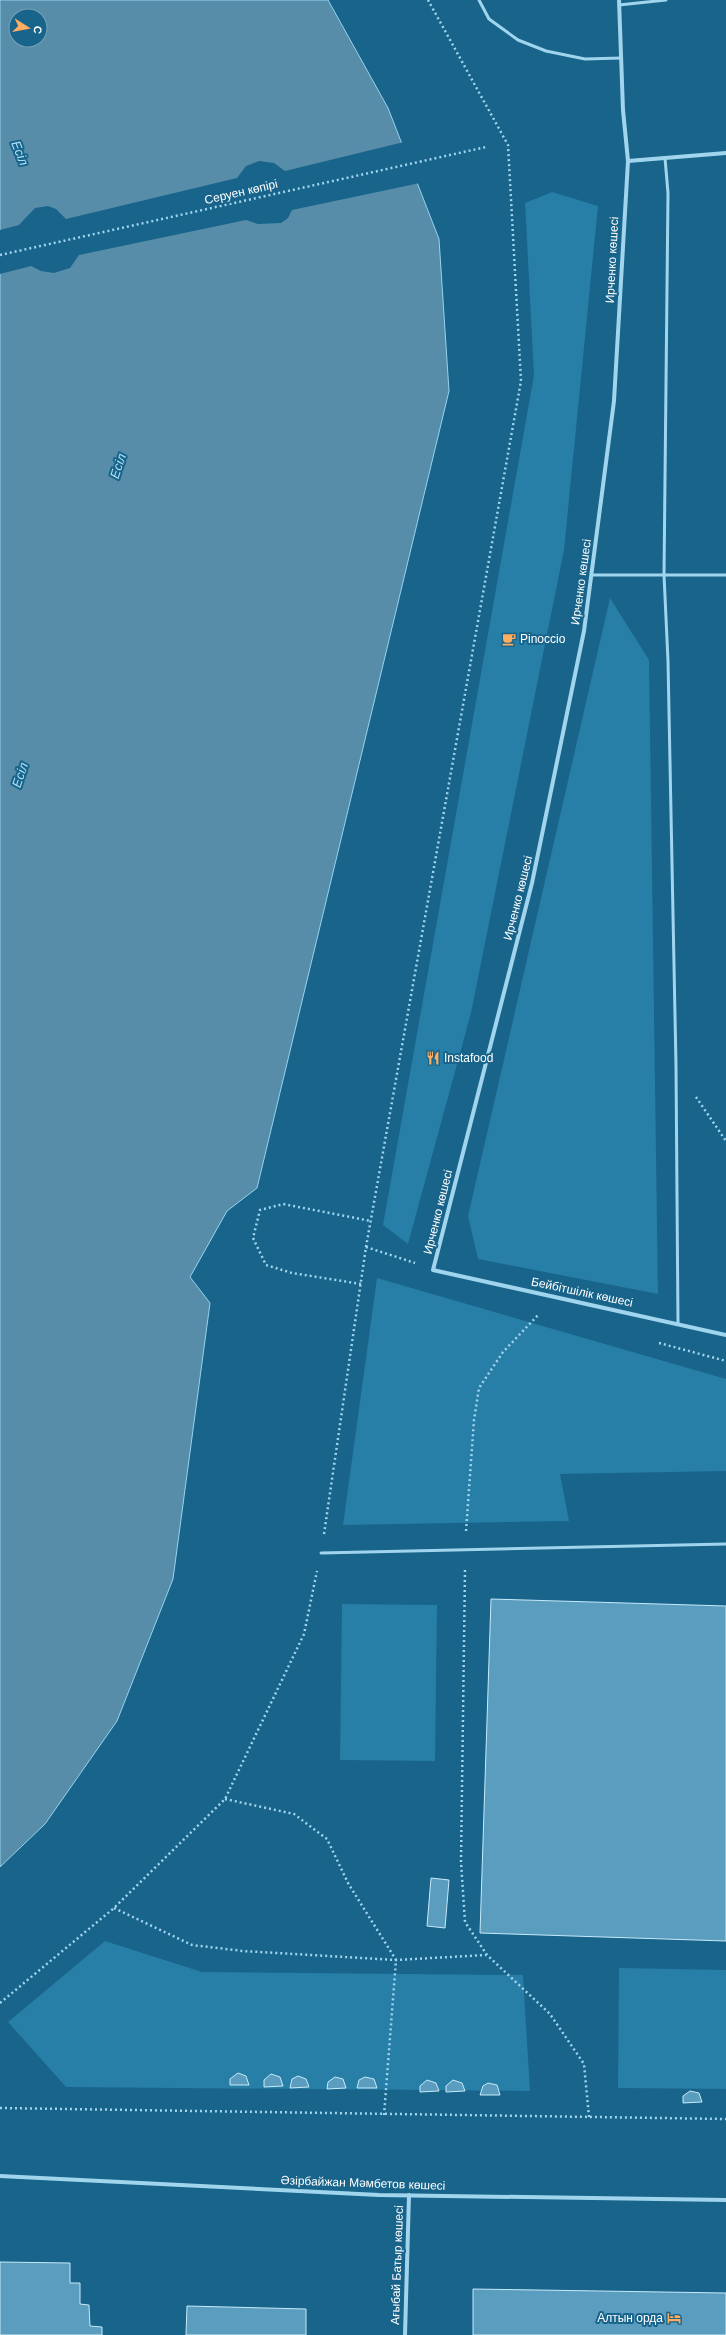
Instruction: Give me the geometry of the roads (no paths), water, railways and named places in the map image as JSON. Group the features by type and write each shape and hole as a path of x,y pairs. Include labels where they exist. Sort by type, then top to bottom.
{"street":[{"name":"Ирченко көшесі","path":"433,1270 532,883 584,631 614,401 628,161 623,110 619,2"},
{"path":"628,161 726,153"},
{"name":"Бейбітшілік көшесі","path":"433,1270 678,1323 726,1335"},
{"name":"Әзірбайжан Мәмбетов көшесі","path":"0,2176 409,2196 726,2200"},
{"name":"Ағыбай Батыр көшесі","path":"405,2335 409,2196"}],"lane":[{"path":"479,0 489,19 518,40 546,52 585,59 621,58"},
{"path":"619,2 666,0"},
{"path":"665,158 668,193 664,575 668,661 676,1066 678,1323"},
{"path":"592,575 726,575"},
{"path":"321,1553 726,1544"}],"water":[{"name":"Есіл","path":"0,0 328,0 388,108 439,239 449,391 257,1188 227,1211 190,1277 210,1303 173,1579 117,1721 45,1824 0,1867"}],"place":[{"name":"Pinoccio","path":"509,639"},
{"name":"Instafood","path":"433,1058"},
{"name":"Алтын орда","path":"674,2318"}]}
